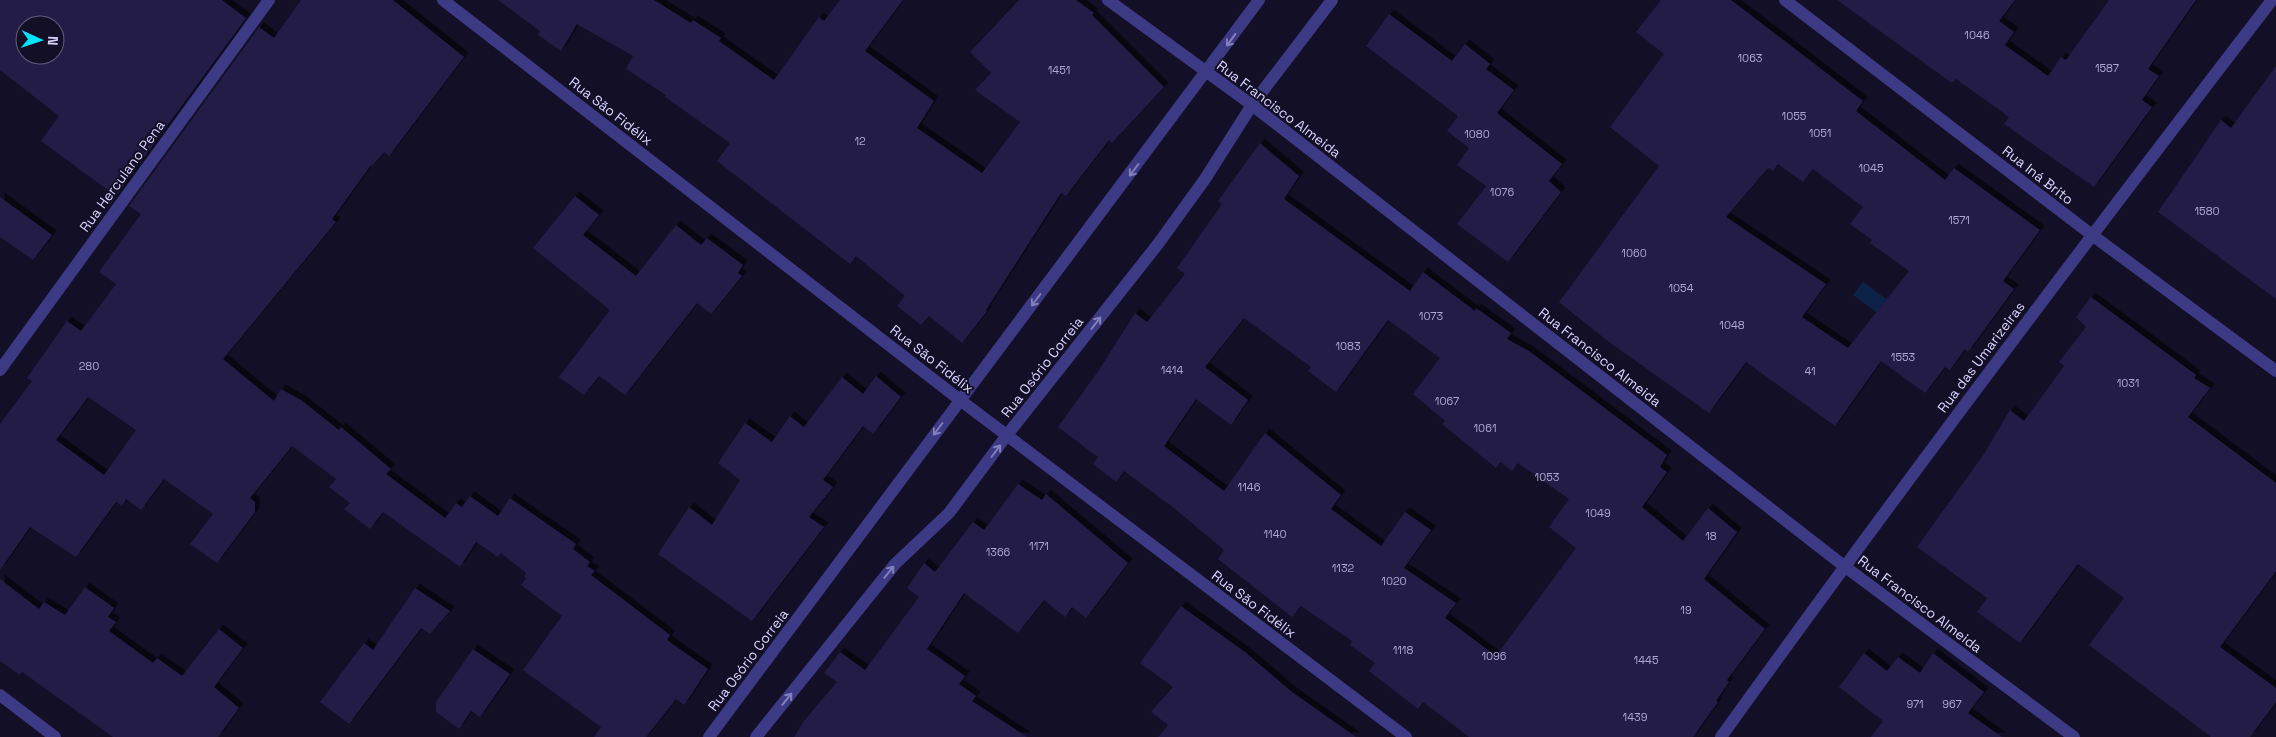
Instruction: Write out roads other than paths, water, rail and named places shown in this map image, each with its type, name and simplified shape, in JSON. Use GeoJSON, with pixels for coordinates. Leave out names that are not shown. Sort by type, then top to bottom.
{"type":"FeatureCollection","features":[{"type":"Feature","properties":{"kind":"street","name":"Rua Herculano Pena"},"geometry":{"type":"LineString","coordinates":[[0,370],[269,0]]}},
{"type":"Feature","properties":{"kind":"street","name":"Rua São Fidélix"},"geometry":{"type":"LineString","coordinates":[[443,0],[1007,436],[1406,737]]}},
{"type":"Feature","properties":{"kind":"street","name":"Rua Francisco Almeida"},"geometry":{"type":"LineString","coordinates":[[1108,0],[1252,105],[1844,566],[2074,737]]}},
{"type":"Feature","properties":{"kind":"street","name":"Rua Osório Correia"},"geometry":{"type":"LineString","coordinates":[[709,737],[1259,0]]}},
{"type":"Feature","properties":{"kind":"street","name":"Rua Osório Correia"},"geometry":{"type":"LineString","coordinates":[[756,737],[895,564],[949,513],[1158,244],[1205,178],[1252,105],[1332,0]]}},
{"type":"Feature","properties":{"kind":"street","name":"Rua Iná Brito"},"geometry":{"type":"LineString","coordinates":[[1785,0],[2092,235],[2276,371]]}},
{"type":"Feature","properties":{"kind":"street","name":"Rua das Umarizeiras"},"geometry":{"type":"LineString","coordinates":[[1720,737],[1844,566],[2092,235],[2272,0]]}},
{"type":"Feature","properties":{"kind":"street"},"geometry":{"type":"LineString","coordinates":[[0,695],[55,737]]}},
{"type":"Feature","properties":{"kind":"water"},"geometry":{"type":"Polygon","coordinates":[[[1863,282],[1893,304],[1883,317],[1853,295],[1863,282]]]}}]}
